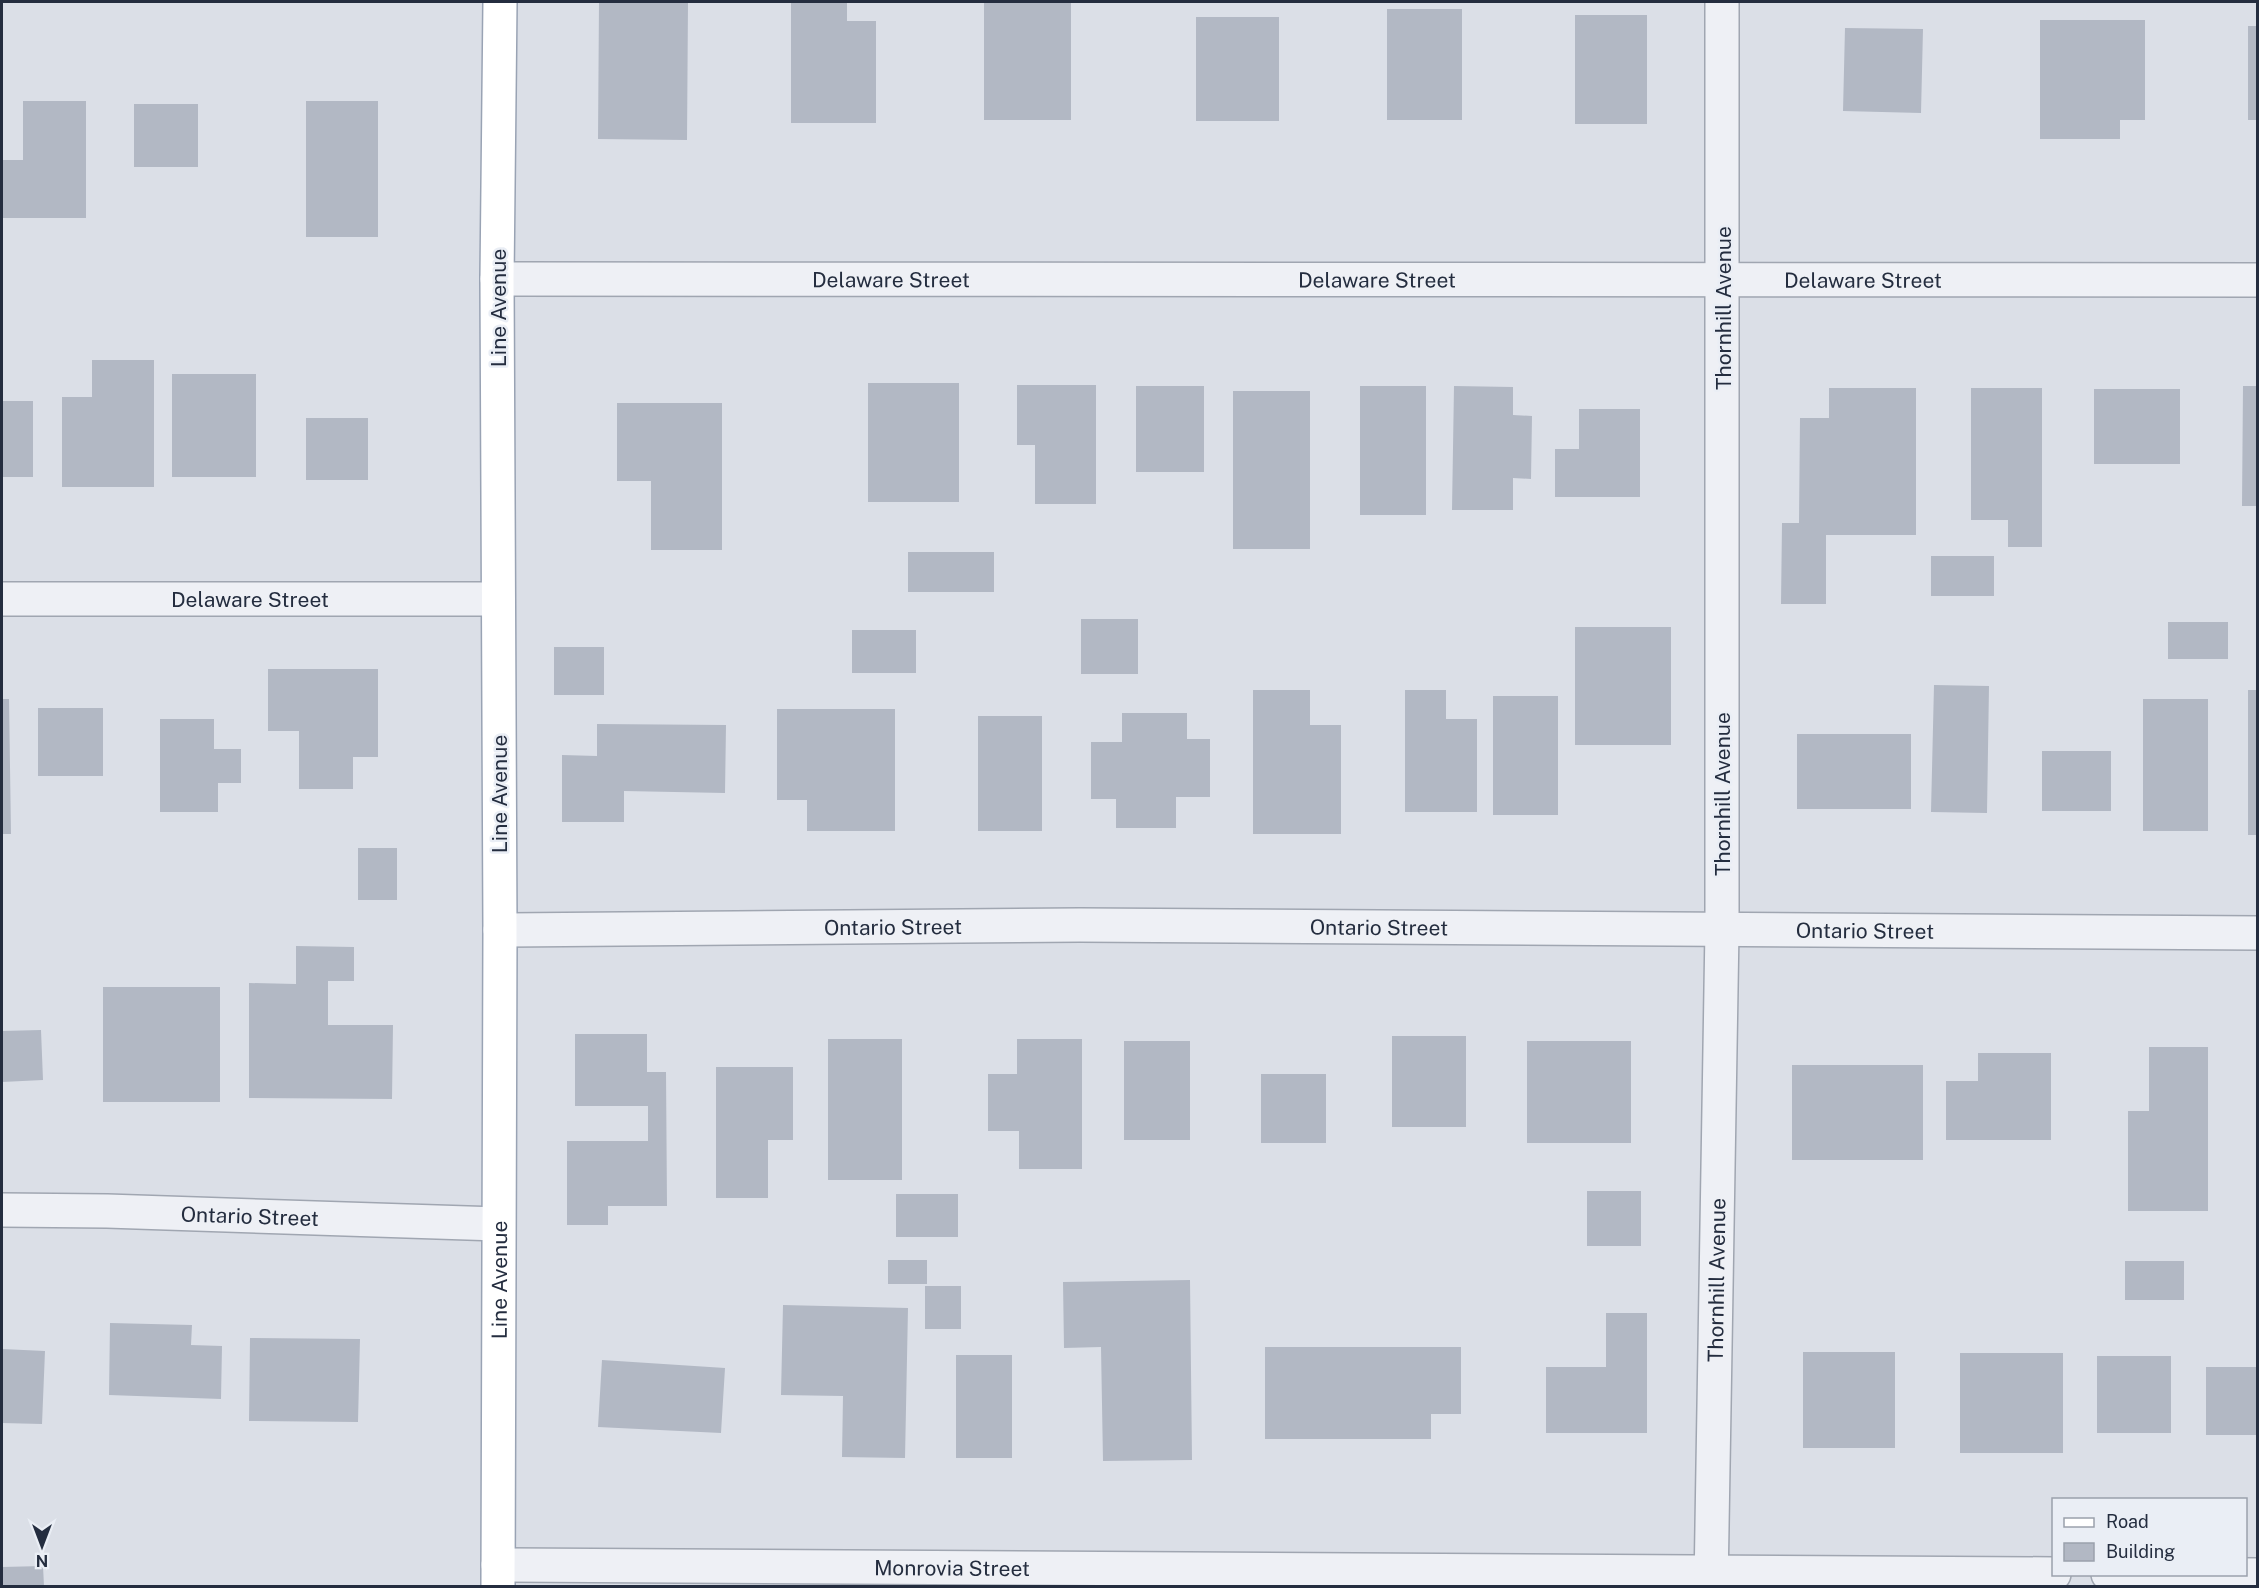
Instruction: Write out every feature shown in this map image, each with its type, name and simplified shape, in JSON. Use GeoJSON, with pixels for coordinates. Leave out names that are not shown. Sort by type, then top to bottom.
{"type":"FeatureCollection","features":[{"type":"Feature","properties":{"kind":"main road","name":"Line Avenue"},"geometry":{"type":"LineString","coordinates":[[498,1576],[500,930],[497,279],[500,2]]}},
{"type":"Feature","properties":{"kind":"street","name":"Thornhill Avenue"},"geometry":{"type":"LineString","coordinates":[[1711,1579],[1722,929],[1722,2]]}},
{"type":"Feature","properties":{"kind":"street","name":"Delaware Street"},"geometry":{"type":"LineString","coordinates":[[497,279],[2258,280]]}},
{"type":"Feature","properties":{"kind":"street","name":"Delaware Street"},"geometry":{"type":"LineString","coordinates":[[2,598],[498,599]]}},
{"type":"Feature","properties":{"kind":"street","name":"Ontario Street"},"geometry":{"type":"LineString","coordinates":[[500,930],[1080,925],[2258,933]]}},
{"type":"Feature","properties":{"kind":"street","name":"Ontario Street"},"geometry":{"type":"LineString","coordinates":[[2,1210],[107,1210],[498,1224]]}},
{"type":"Feature","properties":{"kind":"street","name":"Monrovia Street"},"geometry":{"type":"LineString","coordinates":[[498,1576],[1711,1579],[2052,1574]]}},
{"type":"Feature","properties":{"kind":"building"},"geometry":{"type":"Polygon","coordinates":[[[599,2],[688,2],[687,140],[598,139],[599,2]]]}},
{"type":"Feature","properties":{"kind":"building"},"geometry":{"type":"Polygon","coordinates":[[[791,2],[847,2],[847,21],[876,21],[876,123],[791,123],[791,2]]]}},
{"type":"Feature","properties":{"kind":"building"},"geometry":{"type":"Polygon","coordinates":[[[984,2],[1071,2],[1071,120],[984,120],[984,2]]]}},
{"type":"Feature","properties":{"kind":"building"},"geometry":{"type":"Polygon","coordinates":[[[1387,9],[1462,9],[1462,120],[1387,120],[1387,9]]]}},
{"type":"Feature","properties":{"kind":"building"},"geometry":{"type":"Polygon","coordinates":[[[1575,15],[1647,15],[1647,124],[1575,124],[1575,15]]]}},
{"type":"Feature","properties":{"kind":"building"},"geometry":{"type":"Polygon","coordinates":[[[1196,17],[1279,17],[1279,121],[1196,121],[1196,17]]]}},
{"type":"Feature","properties":{"kind":"building"},"geometry":{"type":"Polygon","coordinates":[[[2040,20],[2145,20],[2145,120],[2120,120],[2120,139],[2040,139],[2040,20]]]}},
{"type":"Feature","properties":{"kind":"building"},"geometry":{"type":"Polygon","coordinates":[[[2248,26],[2258,26],[2258,120],[2248,120],[2248,26]]]}},
{"type":"Feature","properties":{"kind":"building"},"geometry":{"type":"Polygon","coordinates":[[[1845,28],[1923,29],[1921,113],[1843,111],[1845,28]]]}},
{"type":"Feature","properties":{"kind":"building"},"geometry":{"type":"Polygon","coordinates":[[[23,101],[86,101],[86,218],[2,218],[2,160],[23,160],[23,101]]]}},
{"type":"Feature","properties":{"kind":"building"},"geometry":{"type":"Polygon","coordinates":[[[306,101],[378,101],[378,237],[306,237],[306,101]]]}},
{"type":"Feature","properties":{"kind":"building"},"geometry":{"type":"Polygon","coordinates":[[[134,104],[198,104],[198,167],[134,167],[134,104]]]}},
{"type":"Feature","properties":{"kind":"building"},"geometry":{"type":"Polygon","coordinates":[[[92,360],[154,360],[154,487],[62,487],[62,397],[92,397],[92,360]]]}},
{"type":"Feature","properties":{"kind":"building"},"geometry":{"type":"Polygon","coordinates":[[[172,374],[256,374],[256,477],[172,477],[172,374]]]}},
{"type":"Feature","properties":{"kind":"building"},"geometry":{"type":"Polygon","coordinates":[[[868,383],[959,383],[959,502],[868,502],[868,383]]]}},
{"type":"Feature","properties":{"kind":"building"},"geometry":{"type":"Polygon","coordinates":[[[1017,385],[1096,385],[1096,504],[1035,504],[1035,445],[1017,445],[1017,385]]]}},
{"type":"Feature","properties":{"kind":"building"},"geometry":{"type":"Polygon","coordinates":[[[1136,386],[1204,386],[1204,472],[1136,472],[1136,386]]]}},
{"type":"Feature","properties":{"kind":"building"},"geometry":{"type":"Polygon","coordinates":[[[1360,386],[1426,386],[1426,515],[1360,515],[1360,386]]]}},
{"type":"Feature","properties":{"kind":"building"},"geometry":{"type":"Polygon","coordinates":[[[1454,386],[1513,387],[1513,415],[1532,416],[1531,479],[1513,478],[1513,510],[1452,510],[1454,386]]]}},
{"type":"Feature","properties":{"kind":"building"},"geometry":{"type":"Polygon","coordinates":[[[2243,386],[2258,386],[2258,506],[2242,506],[2243,386]]]}},
{"type":"Feature","properties":{"kind":"building"},"geometry":{"type":"Polygon","coordinates":[[[1829,388],[1916,388],[1916,535],[1826,535],[1826,604],[1781,604],[1782,523],[1799,523],[1800,418],[1829,418],[1829,388]]]}},
{"type":"Feature","properties":{"kind":"building"},"geometry":{"type":"Polygon","coordinates":[[[1971,388],[2042,388],[2042,547],[2008,547],[2008,520],[1971,520],[1971,388]]]}},
{"type":"Feature","properties":{"kind":"building"},"geometry":{"type":"Polygon","coordinates":[[[2094,389],[2180,389],[2180,464],[2094,464],[2094,389]]]}},
{"type":"Feature","properties":{"kind":"building"},"geometry":{"type":"Polygon","coordinates":[[[1233,391],[1310,391],[1310,549],[1233,549],[1233,391]]]}},
{"type":"Feature","properties":{"kind":"building"},"geometry":{"type":"Polygon","coordinates":[[[2,401],[33,401],[33,477],[2,477],[2,401]]]}},
{"type":"Feature","properties":{"kind":"building"},"geometry":{"type":"Polygon","coordinates":[[[617,403],[722,403],[722,550],[651,550],[651,481],[617,481],[617,403]]]}},
{"type":"Feature","properties":{"kind":"building"},"geometry":{"type":"Polygon","coordinates":[[[1579,409],[1640,409],[1640,497],[1555,497],[1555,449],[1579,449],[1579,409]]]}},
{"type":"Feature","properties":{"kind":"building"},"geometry":{"type":"Polygon","coordinates":[[[306,418],[368,418],[368,480],[306,480],[306,418]]]}},
{"type":"Feature","properties":{"kind":"building"},"geometry":{"type":"Polygon","coordinates":[[[908,552],[994,552],[994,592],[908,592],[908,552]]]}},
{"type":"Feature","properties":{"kind":"building"},"geometry":{"type":"Polygon","coordinates":[[[1931,556],[1994,556],[1994,596],[1931,596],[1931,556]]]}},
{"type":"Feature","properties":{"kind":"building"},"geometry":{"type":"Polygon","coordinates":[[[1081,619],[1138,619],[1138,674],[1081,674],[1081,619]]]}},
{"type":"Feature","properties":{"kind":"building"},"geometry":{"type":"Polygon","coordinates":[[[2168,622],[2228,622],[2228,659],[2168,659],[2168,622]]]}},
{"type":"Feature","properties":{"kind":"building"},"geometry":{"type":"Polygon","coordinates":[[[1575,627],[1671,627],[1671,745],[1575,745],[1575,627]]]}},
{"type":"Feature","properties":{"kind":"building"},"geometry":{"type":"Polygon","coordinates":[[[852,630],[916,630],[916,673],[852,673],[852,630]]]}},
{"type":"Feature","properties":{"kind":"building"},"geometry":{"type":"Polygon","coordinates":[[[554,647],[604,647],[604,695],[554,695],[554,647]]]}},
{"type":"Feature","properties":{"kind":"building"},"geometry":{"type":"Polygon","coordinates":[[[268,669],[378,669],[378,757],[353,757],[353,789],[299,789],[299,731],[268,731],[268,669]]]}},
{"type":"Feature","properties":{"kind":"building"},"geometry":{"type":"Polygon","coordinates":[[[1934,685],[1989,686],[1987,813],[1931,812],[1934,685]]]}},
{"type":"Feature","properties":{"kind":"building"},"geometry":{"type":"Polygon","coordinates":[[[1253,690],[1310,690],[1310,725],[1341,725],[1341,834],[1253,834],[1253,690]]]}},
{"type":"Feature","properties":{"kind":"building"},"geometry":{"type":"Polygon","coordinates":[[[1405,690],[1446,690],[1446,719],[1477,719],[1477,812],[1405,812],[1405,690]]]}},
{"type":"Feature","properties":{"kind":"building"},"geometry":{"type":"Polygon","coordinates":[[[2248,690],[2258,690],[2258,835],[2248,835],[2248,690]]]}},
{"type":"Feature","properties":{"kind":"building"},"geometry":{"type":"Polygon","coordinates":[[[1493,696],[1558,696],[1558,815],[1493,815],[1493,696]]]}},
{"type":"Feature","properties":{"kind":"building"},"geometry":{"type":"Polygon","coordinates":[[[2,699],[9,699],[11,834],[2,834],[2,699]]]}},
{"type":"Feature","properties":{"kind":"building"},"geometry":{"type":"Polygon","coordinates":[[[2143,699],[2208,699],[2208,831],[2143,831],[2143,699]]]}},
{"type":"Feature","properties":{"kind":"building"},"geometry":{"type":"Polygon","coordinates":[[[38,708],[103,708],[103,776],[38,776],[38,708]]]}},
{"type":"Feature","properties":{"kind":"building"},"geometry":{"type":"Polygon","coordinates":[[[777,709],[895,709],[895,831],[807,831],[807,800],[777,800],[777,709]]]}},
{"type":"Feature","properties":{"kind":"building"},"geometry":{"type":"Polygon","coordinates":[[[1122,713],[1187,713],[1187,739],[1210,739],[1210,797],[1176,797],[1176,828],[1116,828],[1116,799],[1091,799],[1091,742],[1122,742],[1122,713]]]}},
{"type":"Feature","properties":{"kind":"building"},"geometry":{"type":"Polygon","coordinates":[[[978,716],[1042,716],[1042,831],[978,831],[978,716]]]}},
{"type":"Feature","properties":{"kind":"building"},"geometry":{"type":"Polygon","coordinates":[[[160,719],[214,719],[214,749],[241,749],[241,783],[218,783],[218,812],[160,812],[160,719]]]}},
{"type":"Feature","properties":{"kind":"building"},"geometry":{"type":"Polygon","coordinates":[[[597,724],[726,725],[725,793],[624,791],[624,822],[562,822],[562,755],[597,756],[597,724]]]}},
{"type":"Feature","properties":{"kind":"building"},"geometry":{"type":"Polygon","coordinates":[[[1797,734],[1911,734],[1911,809],[1797,809],[1797,734]]]}},
{"type":"Feature","properties":{"kind":"building"},"geometry":{"type":"Polygon","coordinates":[[[2042,751],[2111,751],[2111,811],[2042,811],[2042,751]]]}},
{"type":"Feature","properties":{"kind":"building"},"geometry":{"type":"Polygon","coordinates":[[[358,848],[397,848],[397,900],[358,900],[358,848]]]}},
{"type":"Feature","properties":{"kind":"building"},"geometry":{"type":"Polygon","coordinates":[[[296,946],[354,947],[354,981],[328,981],[328,1025],[393,1025],[392,1099],[249,1098],[249,983],[296,984],[296,946]]]}},
{"type":"Feature","properties":{"kind":"building"},"geometry":{"type":"Polygon","coordinates":[[[103,987],[220,987],[220,1102],[103,1102],[103,987]]]}},
{"type":"Feature","properties":{"kind":"building"},"geometry":{"type":"Polygon","coordinates":[[[41,1030],[43,1080],[2,1082],[2,1031],[41,1030]]]}},
{"type":"Feature","properties":{"kind":"building"},"geometry":{"type":"Polygon","coordinates":[[[575,1034],[647,1034],[647,1072],[666,1072],[667,1206],[608,1206],[608,1225],[567,1225],[567,1141],[648,1141],[648,1106],[575,1106],[575,1034]]]}},
{"type":"Feature","properties":{"kind":"building"},"geometry":{"type":"Polygon","coordinates":[[[1392,1036],[1466,1036],[1466,1127],[1392,1127],[1392,1036]]]}},
{"type":"Feature","properties":{"kind":"building"},"geometry":{"type":"Polygon","coordinates":[[[828,1039],[902,1039],[902,1180],[828,1180],[828,1039]]]}},
{"type":"Feature","properties":{"kind":"building"},"geometry":{"type":"Polygon","coordinates":[[[1017,1039],[1082,1039],[1082,1169],[1019,1169],[1019,1131],[988,1131],[988,1074],[1017,1074],[1017,1039]]]}},
{"type":"Feature","properties":{"kind":"building"},"geometry":{"type":"Polygon","coordinates":[[[1124,1041],[1190,1041],[1190,1140],[1124,1140],[1124,1041]]]}},
{"type":"Feature","properties":{"kind":"building"},"geometry":{"type":"Polygon","coordinates":[[[1527,1041],[1631,1041],[1631,1143],[1527,1143],[1527,1041]]]}},
{"type":"Feature","properties":{"kind":"building"},"geometry":{"type":"Polygon","coordinates":[[[2149,1047],[2208,1047],[2208,1211],[2128,1211],[2128,1111],[2149,1111],[2149,1047]]]}},
{"type":"Feature","properties":{"kind":"building"},"geometry":{"type":"Polygon","coordinates":[[[1978,1053],[2051,1053],[2051,1140],[1946,1140],[1946,1081],[1978,1081],[1978,1053]]]}},
{"type":"Feature","properties":{"kind":"building"},"geometry":{"type":"Polygon","coordinates":[[[1792,1065],[1923,1065],[1923,1160],[1792,1160],[1792,1065]]]}},
{"type":"Feature","properties":{"kind":"building"},"geometry":{"type":"Polygon","coordinates":[[[716,1067],[793,1067],[793,1140],[768,1140],[768,1198],[716,1198],[716,1067]]]}},
{"type":"Feature","properties":{"kind":"building"},"geometry":{"type":"Polygon","coordinates":[[[1261,1074],[1326,1074],[1326,1143],[1261,1143],[1261,1074]]]}},
{"type":"Feature","properties":{"kind":"building"},"geometry":{"type":"Polygon","coordinates":[[[1587,1191],[1641,1191],[1641,1246],[1587,1246],[1587,1191]]]}},
{"type":"Feature","properties":{"kind":"building"},"geometry":{"type":"Polygon","coordinates":[[[896,1194],[958,1194],[958,1237],[896,1237],[896,1194]]]}},
{"type":"Feature","properties":{"kind":"building"},"geometry":{"type":"Polygon","coordinates":[[[888,1260],[927,1260],[927,1284],[888,1284],[888,1260]]]}},
{"type":"Feature","properties":{"kind":"building"},"geometry":{"type":"Polygon","coordinates":[[[2125,1261],[2184,1261],[2184,1300],[2125,1300],[2125,1261]]]}},
{"type":"Feature","properties":{"kind":"building"},"geometry":{"type":"Polygon","coordinates":[[[1190,1280],[1192,1460],[1103,1461],[1101,1347],[1064,1348],[1063,1282],[1190,1280]]]}},
{"type":"Feature","properties":{"kind":"building"},"geometry":{"type":"Polygon","coordinates":[[[925,1286],[961,1286],[961,1329],[925,1329],[925,1286]]]}},
{"type":"Feature","properties":{"kind":"building"},"geometry":{"type":"Polygon","coordinates":[[[783,1305],[908,1308],[905,1458],[842,1457],[843,1396],[781,1395],[783,1305]]]}},
{"type":"Feature","properties":{"kind":"building"},"geometry":{"type":"Polygon","coordinates":[[[1606,1313],[1647,1313],[1647,1433],[1546,1433],[1546,1367],[1606,1367],[1606,1313]]]}},
{"type":"Feature","properties":{"kind":"building"},"geometry":{"type":"Polygon","coordinates":[[[110,1323],[192,1325],[191,1345],[222,1346],[221,1399],[109,1395],[110,1323]]]}},
{"type":"Feature","properties":{"kind":"building"},"geometry":{"type":"Polygon","coordinates":[[[250,1338],[360,1339],[358,1422],[249,1421],[250,1338]]]}},
{"type":"Feature","properties":{"kind":"building"},"geometry":{"type":"Polygon","coordinates":[[[1265,1347],[1461,1347],[1461,1414],[1431,1414],[1431,1439],[1265,1439],[1265,1347]]]}},
{"type":"Feature","properties":{"kind":"building"},"geometry":{"type":"Polygon","coordinates":[[[2,1349],[45,1351],[42,1424],[2,1423],[2,1349]]]}},
{"type":"Feature","properties":{"kind":"building"},"geometry":{"type":"Polygon","coordinates":[[[1803,1352],[1895,1352],[1895,1448],[1803,1448],[1803,1352]]]}},
{"type":"Feature","properties":{"kind":"building"},"geometry":{"type":"Polygon","coordinates":[[[1960,1353],[2063,1353],[2063,1453],[1960,1453],[1960,1353]]]}},
{"type":"Feature","properties":{"kind":"building"},"geometry":{"type":"Polygon","coordinates":[[[956,1355],[1012,1355],[1012,1458],[956,1458],[956,1355]]]}},
{"type":"Feature","properties":{"kind":"building"},"geometry":{"type":"Polygon","coordinates":[[[2097,1356],[2171,1356],[2171,1433],[2097,1433],[2097,1356]]]}},
{"type":"Feature","properties":{"kind":"building"},"geometry":{"type":"Polygon","coordinates":[[[602,1360],[725,1368],[721,1433],[598,1427],[602,1360]]]}},
{"type":"Feature","properties":{"kind":"building"},"geometry":{"type":"Polygon","coordinates":[[[2206,1367],[2258,1367],[2258,1435],[2206,1435],[2206,1367]]]}},
{"type":"Feature","properties":{"kind":"building"},"geometry":{"type":"Polygon","coordinates":[[[43,1566],[44,1586],[2,1586],[2,1567],[43,1566]]]}}]}
